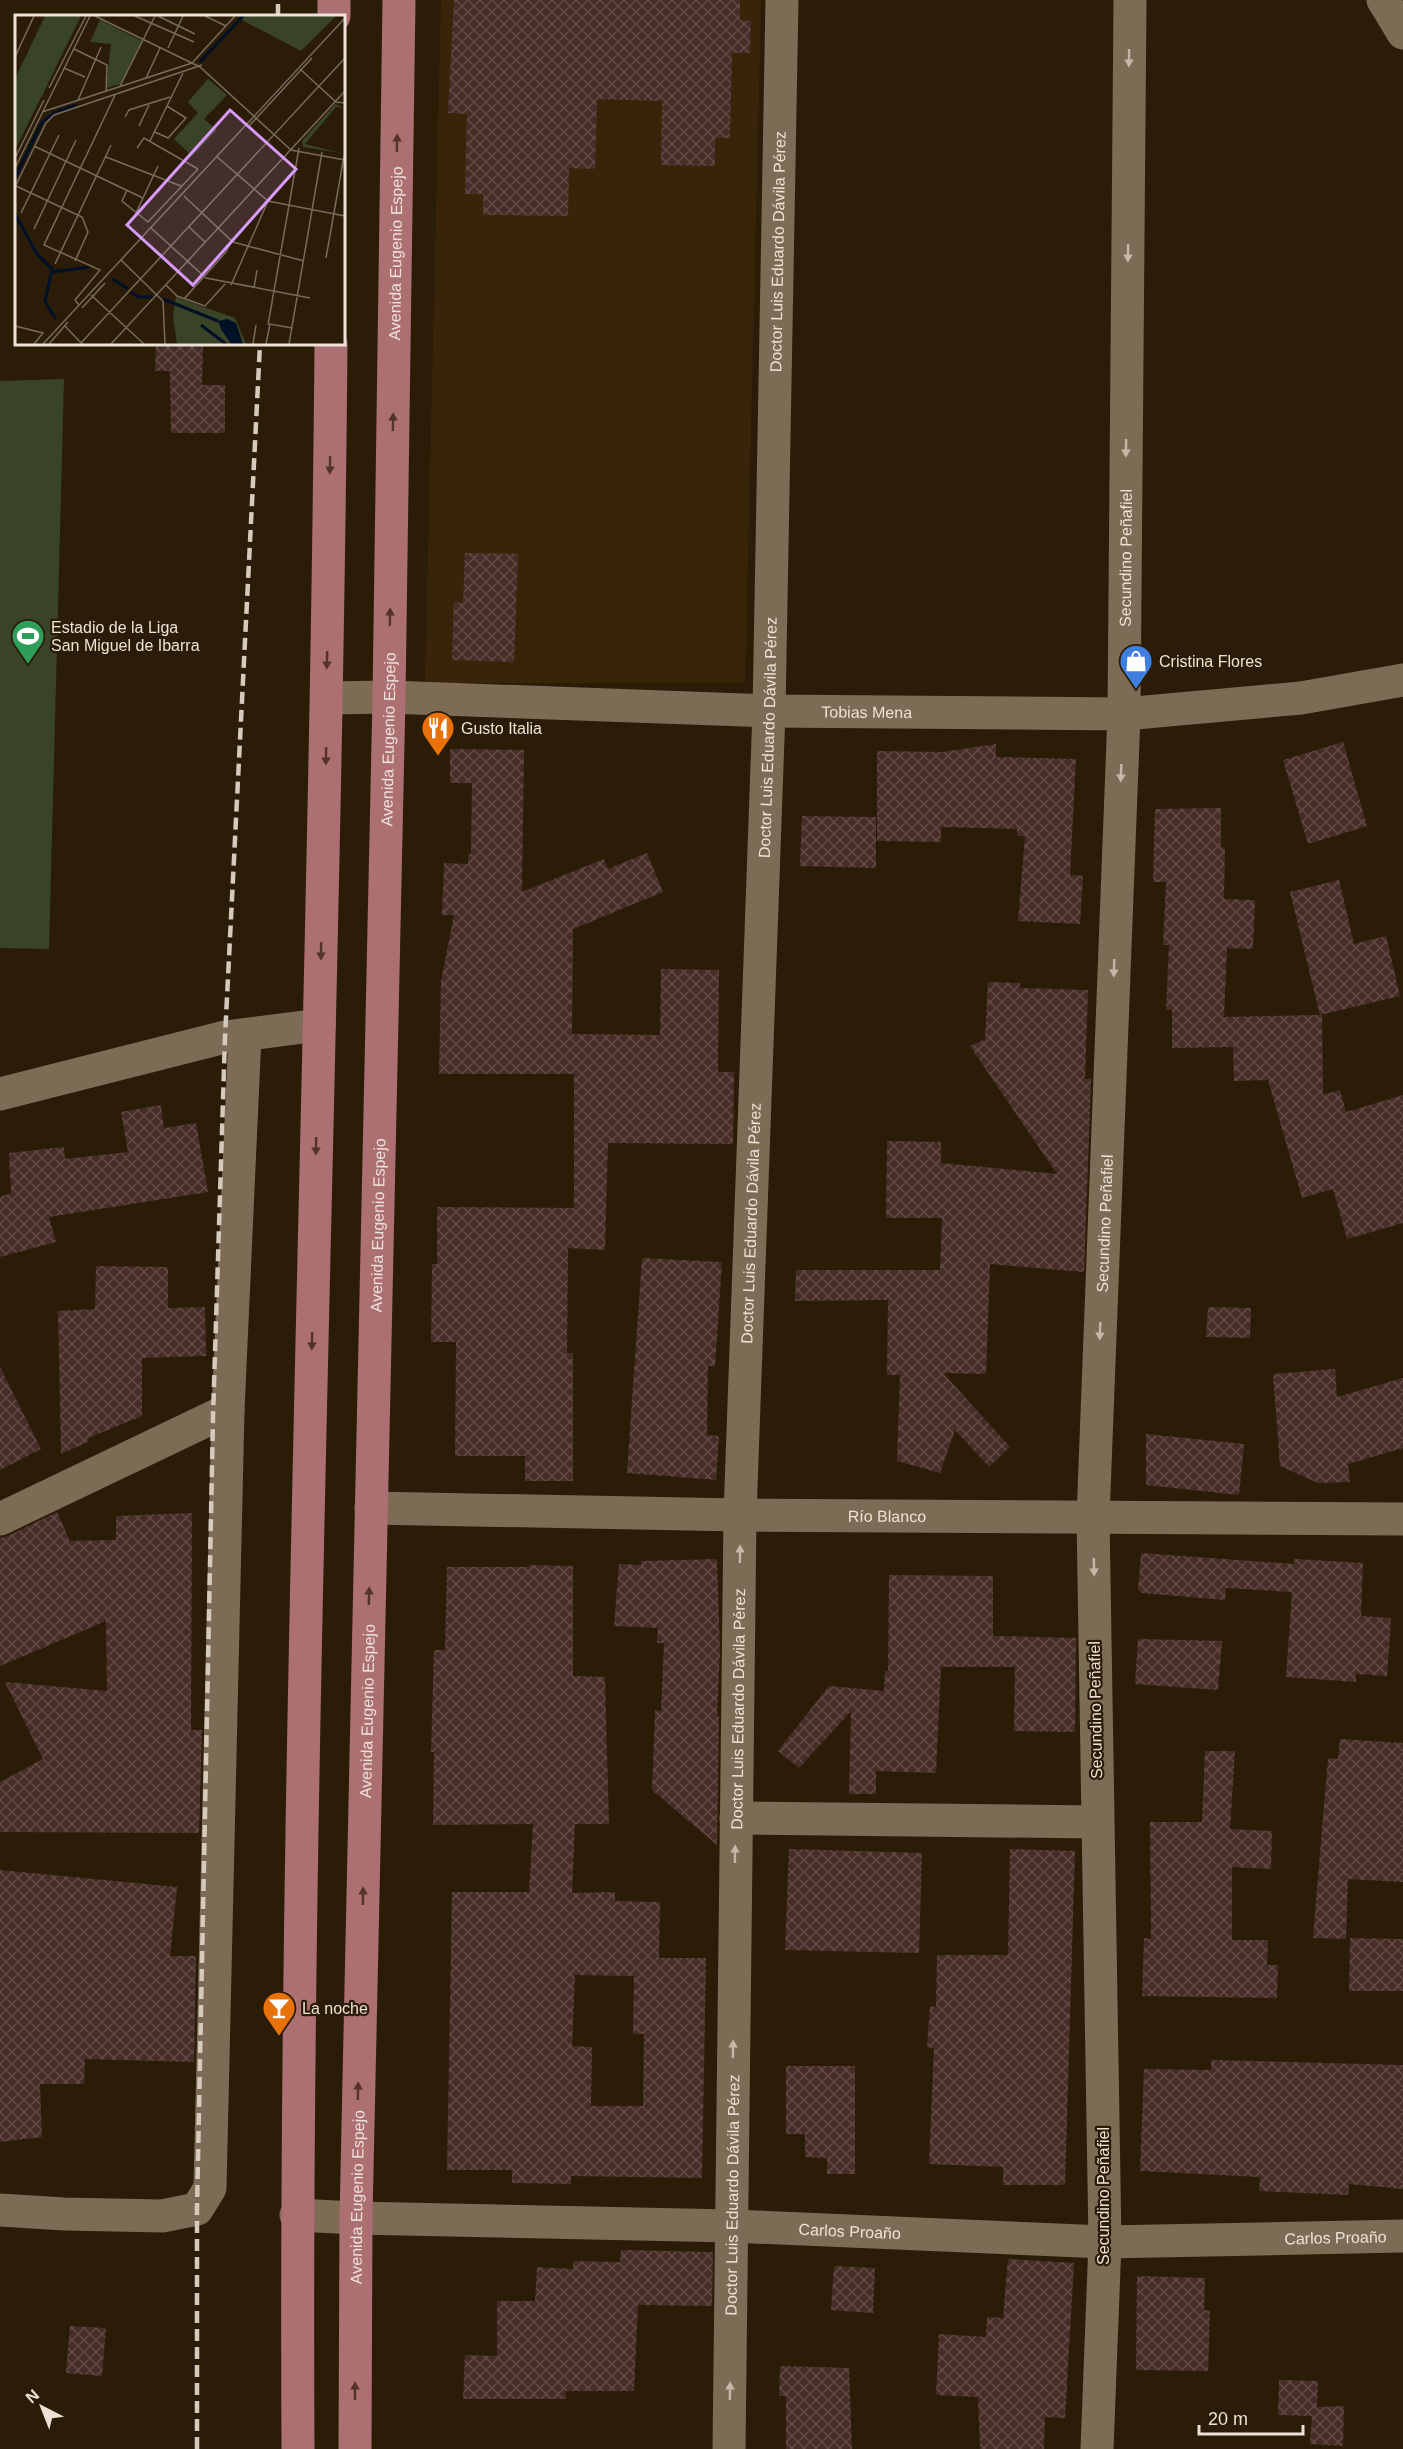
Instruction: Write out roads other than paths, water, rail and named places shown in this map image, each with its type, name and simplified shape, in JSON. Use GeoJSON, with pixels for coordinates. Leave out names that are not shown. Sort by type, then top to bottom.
{"type":"FeatureCollection","features":[{"type":"Feature","properties":{"kind":"main road","name":"Avenida Eugenio Espejo"},"geometry":{"type":"LineString","coordinates":[[355,2449],[356,2218],[389,697],[399,0]]}},
{"type":"Feature","properties":{"kind":"main road"},"geometry":{"type":"LineString","coordinates":[[298,2449],[296,2215],[308,1506],[327,698],[331,345]]}},
{"type":"Feature","properties":{"kind":"street","name":"Doctor Luis Eduardo Dávila Pérez"},"geometry":{"type":"LineString","coordinates":[[729,2449],[740,1515],[769,711],[782,0]]}},
{"type":"Feature","properties":{"kind":"street","name":"Secundino Peñafiel"},"geometry":{"type":"LineString","coordinates":[[1097,2449],[1105,2242],[1096,1822],[1093,1518],[1124,714],[1130,0]]}},
{"type":"Feature","properties":{"kind":"street"},"geometry":{"type":"LineString","coordinates":[[1383,0],[1403,33]]}},
{"type":"Feature","properties":{"kind":"street","name":"Tobias Mena"},"geometry":{"type":"LineString","coordinates":[[327,698],[389,697],[769,711],[1124,714],[1301,698],[1403,680]]}},
{"type":"Feature","properties":{"kind":"street"},"geometry":{"type":"LineString","coordinates":[[0,1094],[225,1037],[319,1025]]}},
{"type":"Feature","properties":{"kind":"street"},"geometry":{"type":"LineString","coordinates":[[0,2210],[162,2216],[197,2209],[210,2188],[228,1410],[245,1035]]}},
{"type":"Feature","properties":{"kind":"street"},"geometry":{"type":"LineString","coordinates":[[0,1519],[228,1410]]}},
{"type":"Feature","properties":{"kind":"street","name":"Río Blanco"},"geometry":{"type":"LineString","coordinates":[[371,1508],[740,1515],[1093,1518],[1401,1526]]}},
{"type":"Feature","properties":{"kind":"street"},"geometry":{"type":"LineString","coordinates":[[735,1818],[1096,1822]]}},
{"type":"Feature","properties":{"kind":"street","name":"Carlos Proaño"},"geometry":{"type":"LineString","coordinates":[[296,2215],[732,2226],[1105,2242],[1403,2236]]}},
{"type":"Feature","properties":{"kind":"railway"},"geometry":{"type":"LineString","coordinates":[[278,0],[278,15]]}},
{"type":"Feature","properties":{"kind":"railway"},"geometry":{"type":"LineString","coordinates":[[197,2449],[197,2209],[213,1417],[225,1037],[260,345]]}},
{"type":"Feature","properties":{"kind":"place","name":"Estadio de la Liga San Miguel de Ibarra"},"geometry":{"type":"Point","coordinates":[28,665]}},
{"type":"Feature","properties":{"kind":"place","name":"Cristina Flores"},"geometry":{"type":"Point","coordinates":[1136,690]}},
{"type":"Feature","properties":{"kind":"place","name":"Gusto Italia"},"geometry":{"type":"Point","coordinates":[438,757]}},
{"type":"Feature","properties":{"kind":"place","name":"La noche"},"geometry":{"type":"Point","coordinates":[279,2037]}}]}
